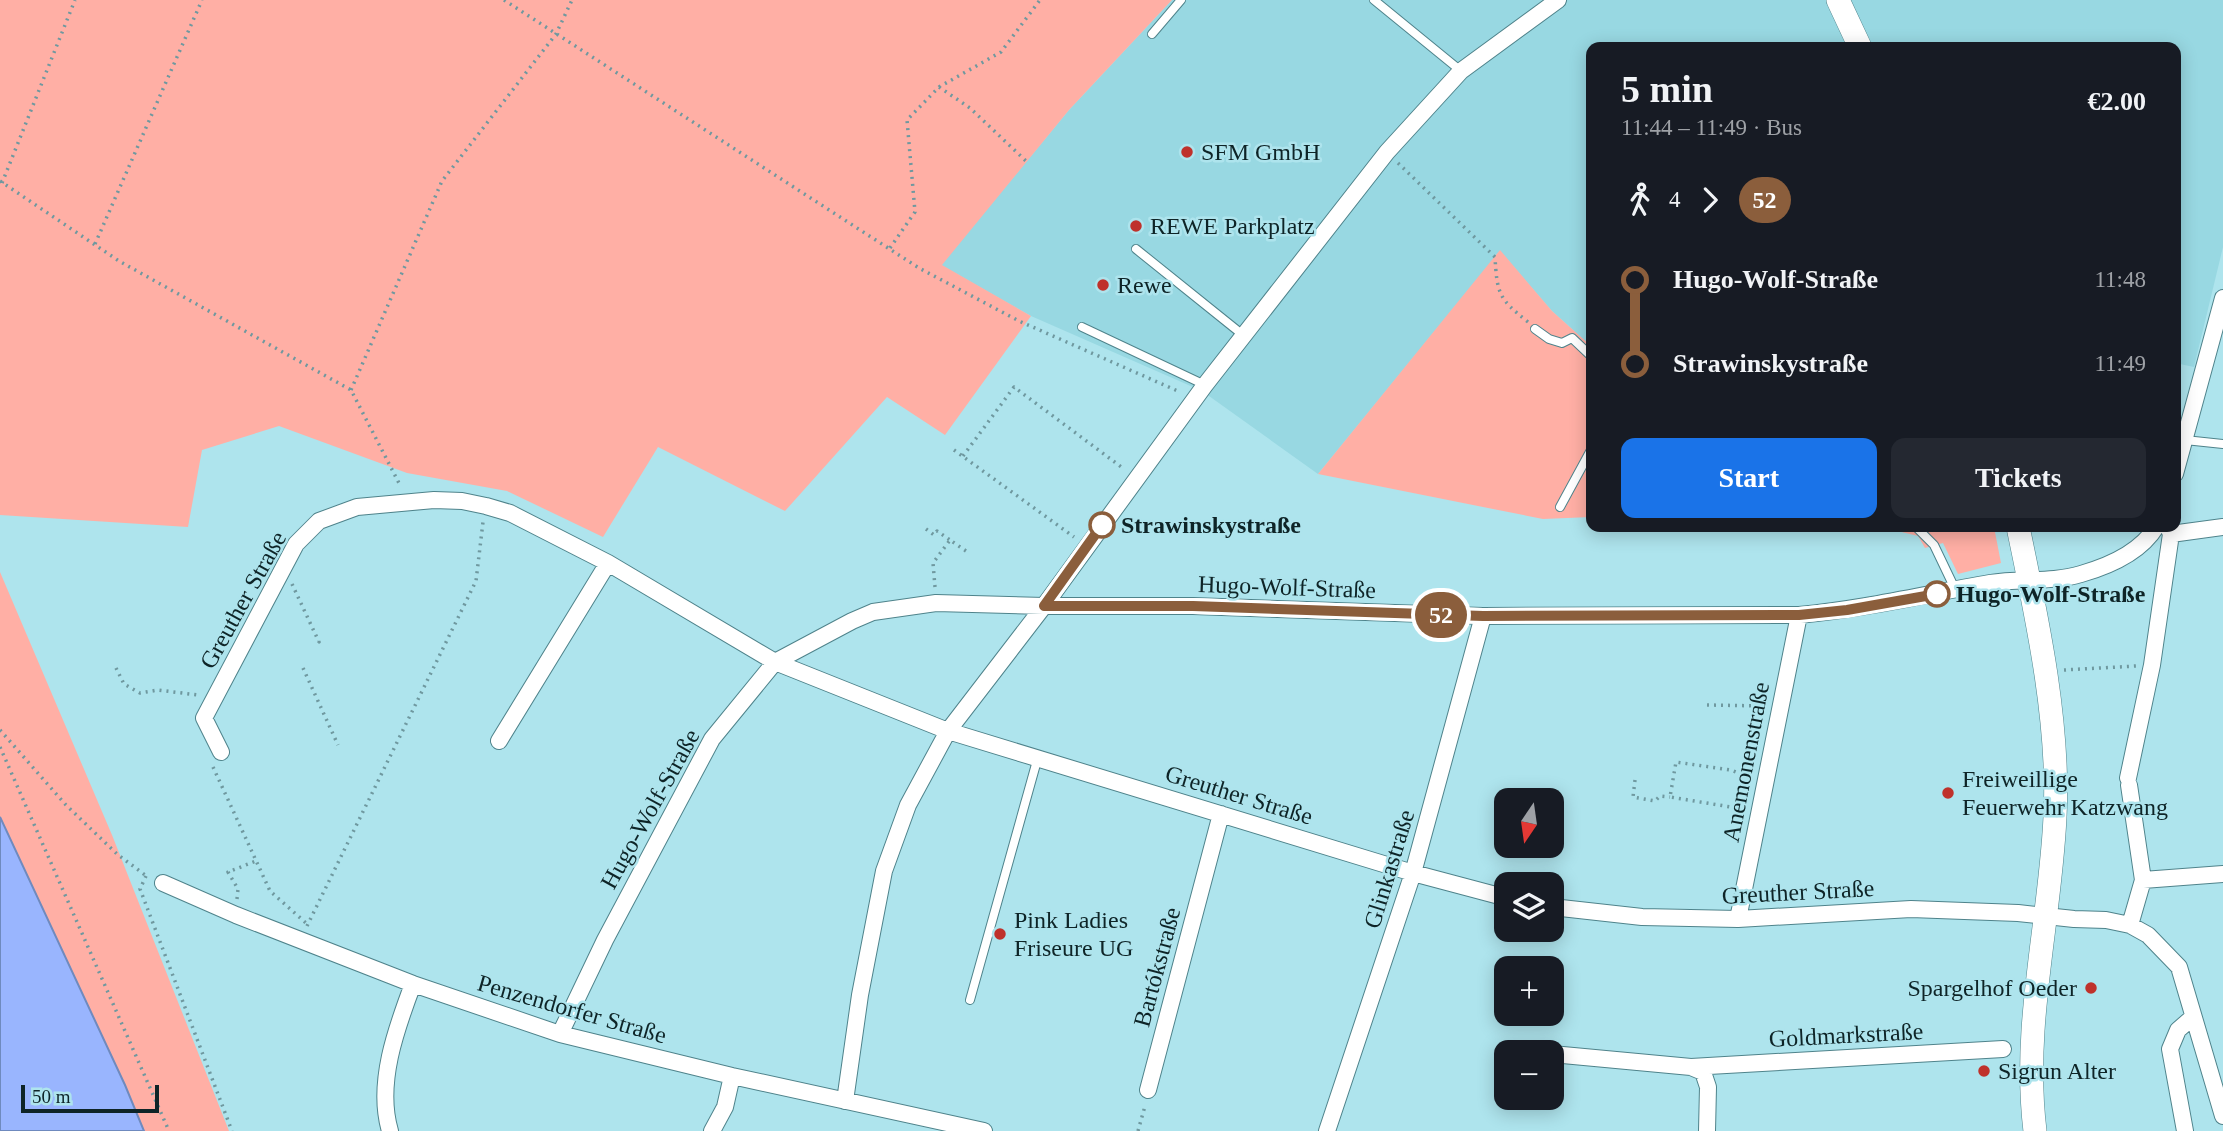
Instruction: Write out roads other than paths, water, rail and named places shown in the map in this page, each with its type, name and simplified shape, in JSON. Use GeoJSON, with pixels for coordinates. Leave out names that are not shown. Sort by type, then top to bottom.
{"type":"FeatureCollection","features":[{"type":"Feature","properties":{"kind":"main road"},"geometry":{"type":"LineString","coordinates":[[1838,0],[1858,42]]}},
{"type":"Feature","properties":{"kind":"main road"},"geometry":{"type":"LineString","coordinates":[[2019,532],[2044,671],[2056,783],[2054,844],[2035,993],[2031,1049],[2035,1131]]}},
{"type":"Feature","properties":{"kind":"street"},"geometry":{"type":"LineString","coordinates":[[845,1101],[860,995],[884,870],[908,805],[948,731],[1044,606],[1200,391],[1387,152],[1461,71],[1558,0]]}},
{"type":"Feature","properties":{"kind":"street"},"geometry":{"type":"LineString","coordinates":[[2181,454],[2223,298]]}},
{"type":"Feature","properties":{"kind":"street","name":"Greuther Straße"},"geometry":{"type":"LineString","coordinates":[[221,752],[204,718],[296,544],[319,521],[357,506],[408,501],[461,501],[510,513],[608,563],[775,662],[948,731],[1413,873],[1494,895]]}},
{"type":"Feature","properties":{"kind":"street"},"geometry":{"type":"LineString","coordinates":[[2181,528],[2223,527]]}},
{"type":"Feature","properties":{"kind":"street","name":"Hugo-Wolf-Straße"},"geometry":{"type":"LineString","coordinates":[[560,1034],[605,940],[712,739],[775,662],[873,612],[936,603],[1193,606],[1483,616],[1799,615],[1847,610],[1991,583],[2080,575],[2119,561],[2160,532]]}},
{"type":"Feature","properties":{"kind":"street"},"geometry":{"type":"LineString","coordinates":[[2165,532],[2152,665],[2129,782],[2143,880],[2130,925],[2148,935],[2179,967],[2223,1116]]}},
{"type":"Feature","properties":{"kind":"street"},"geometry":{"type":"LineString","coordinates":[[499,741],[608,563]]}},
{"type":"Feature","properties":{"kind":"street","name":"Anemonenstraße"},"geometry":{"type":"LineString","coordinates":[[1738,919],[1799,615]]}},
{"type":"Feature","properties":{"kind":"street","name":"Glinkastraße"},"geometry":{"type":"LineString","coordinates":[[1327,1131],[1413,873],[1483,616]]}},
{"type":"Feature","properties":{"kind":"street","name":"Bartókstraße"},"geometry":{"type":"LineString","coordinates":[[1148,1090],[1221,814]]}},
{"type":"Feature","properties":{"kind":"street"},"geometry":{"type":"LineString","coordinates":[[2143,880],[2223,874]]}},
{"type":"Feature","properties":{"kind":"street","name":"Penzendorfer Straße"},"geometry":{"type":"LineString","coordinates":[[163,883],[236,915],[413,984],[560,1034],[944,1127],[984,1131]]}},
{"type":"Feature","properties":{"kind":"street","name":"Greuther Straße"},"geometry":{"type":"LineString","coordinates":[[1564,908],[1642,917],[1738,919],[1912,909],[2018,913],[2106,920],[2130,925]]}},
{"type":"Feature","properties":{"kind":"street"},"geometry":{"type":"LineString","coordinates":[[390,1131],[385,1095],[397,1026],[413,984]]}},
{"type":"Feature","properties":{"kind":"street"},"geometry":{"type":"LineString","coordinates":[[2185,1131],[2170,1049],[2178,1030],[2193,1017]]}},
{"type":"Feature","properties":{"kind":"street","name":"Goldmarkstraße"},"geometry":{"type":"LineString","coordinates":[[1564,1055],[1692,1067],[2003,1049]]}},
{"type":"Feature","properties":{"kind":"street"},"geometry":{"type":"LineString","coordinates":[[1692,1067],[1703,1072],[1709,1087],[1707,1131]]}},
{"type":"Feature","properties":{"kind":"street"},"geometry":{"type":"LineString","coordinates":[[712,1131],[725,1107],[732,1076]]}},
{"type":"Feature","properties":{"kind":"lane"},"geometry":{"type":"LineString","coordinates":[[1152,34],[1181,0]]}},
{"type":"Feature","properties":{"kind":"lane"},"geometry":{"type":"LineString","coordinates":[[1374,0],[1461,71]]}},
{"type":"Feature","properties":{"kind":"lane"},"geometry":{"type":"LineString","coordinates":[[1136,249],[1243,335]]}},
{"type":"Feature","properties":{"kind":"lane"},"geometry":{"type":"LineString","coordinates":[[1082,327],[1200,391]]}},
{"type":"Feature","properties":{"kind":"lane"},"geometry":{"type":"LineString","coordinates":[[1535,329],[1549,339],[1562,343],[1572,338],[1586,351]]}},
{"type":"Feature","properties":{"kind":"lane"},"geometry":{"type":"LineString","coordinates":[[2185,440],[2223,444]]}},
{"type":"Feature","properties":{"kind":"lane"},"geometry":{"type":"LineString","coordinates":[[1560,507],[1586,459]]}},
{"type":"Feature","properties":{"kind":"lane"},"geometry":{"type":"LineString","coordinates":[[1921,532],[1934,545],[1956,591]]}},
{"type":"Feature","properties":{"kind":"lane"},"geometry":{"type":"LineString","coordinates":[[970,1000],[1038,757]]}},
{"type":"Feature","properties":{"kind":"water"},"geometry":{"type":"Polygon","coordinates":[[[0,817],[125,1085],[144,1131],[0,1131],[0,817]]]}},
{"type":"Feature","properties":{"kind":"place","name":"SFM GmbH"},"geometry":{"type":"Point","coordinates":[1187,152]}},
{"type":"Feature","properties":{"kind":"place","name":"REWE Parkplatz"},"geometry":{"type":"Point","coordinates":[1136,226]}},
{"type":"Feature","properties":{"kind":"place","name":"Rewe"},"geometry":{"type":"Point","coordinates":[1103,285]}},
{"type":"Feature","properties":{"kind":"place","name":"Strawinskystraße"},"geometry":{"type":"Point","coordinates":[1102,525]}},
{"type":"Feature","properties":{"kind":"place","name":"Hugo-Wolf-Straße"},"geometry":{"type":"Point","coordinates":[1937,594]}},
{"type":"Feature","properties":{"kind":"place","name":"Freiweillige Feuerwehr Katzwang"},"geometry":{"type":"Point","coordinates":[1948,793]}},
{"type":"Feature","properties":{"kind":"place","name":"Pink Ladies Friseure UG"},"geometry":{"type":"Point","coordinates":[1000,934]}},
{"type":"Feature","properties":{"kind":"place","name":"Spargelhof Oeder"},"geometry":{"type":"Point","coordinates":[2091,988]}},
{"type":"Feature","properties":{"kind":"place","name":"Sigrun Alter"},"geometry":{"type":"Point","coordinates":[1984,1071]}}]}
